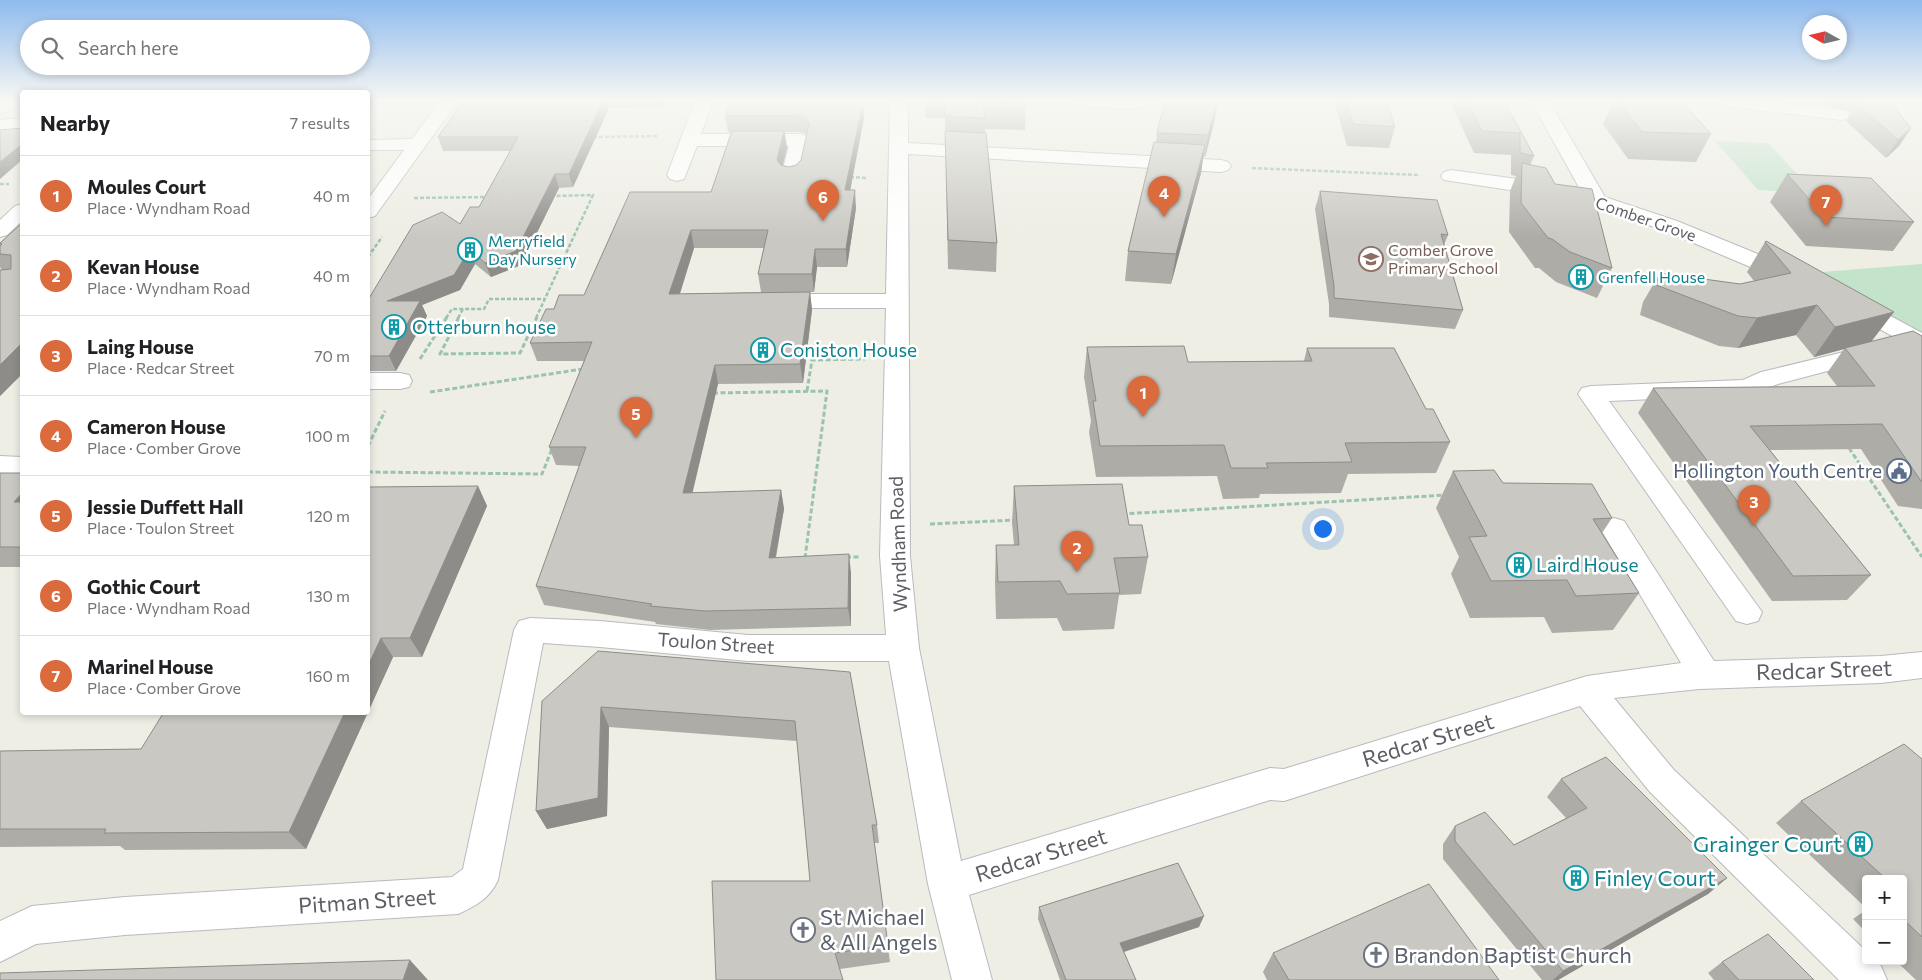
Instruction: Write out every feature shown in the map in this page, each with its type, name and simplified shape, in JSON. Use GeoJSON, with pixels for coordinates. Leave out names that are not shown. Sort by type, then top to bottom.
{"type":"FeatureCollection","features":[{"type":"Feature","properties":{"kind":"street"},"geometry":{"type":"LineString","coordinates":[[370,209],[415,147]]}},
{"type":"Feature","properties":{"kind":"street"},"geometry":{"type":"LineString","coordinates":[[676,175],[687,147]]}},
{"type":"Feature","properties":{"kind":"street"},"geometry":{"type":"LineString","coordinates":[[791,176],[798,147]]}},
{"type":"Feature","properties":{"kind":"street"},"geometry":{"type":"LineString","coordinates":[[1566,147],[1597,201]]}},
{"type":"Feature","properties":{"kind":"street"},"geometry":{"type":"LineString","coordinates":[[899,149],[1221,166]]}},
{"type":"Feature","properties":{"kind":"street","name":"Wyndham Road"},"geometry":{"type":"LineString","coordinates":[[899,149],[895,556],[903,648],[947,884],[972,980]]}},
{"type":"Feature","properties":{"kind":"street","name":"Comber Grove"},"geometry":{"type":"LineString","coordinates":[[1451,176],[1510,183],[1597,201],[1699,236],[1811,285]]}},
{"type":"Feature","properties":{"kind":"street"},"geometry":{"type":"LineString","coordinates":[[0,231],[20,212]]}},
{"type":"Feature","properties":{"kind":"street"},"geometry":{"type":"LineString","coordinates":[[1837,296],[1920,342]]}},
{"type":"Feature","properties":{"kind":"street"},"geometry":{"type":"LineString","coordinates":[[752,301],[897,301]]}},
{"type":"Feature","properties":{"kind":"street"},"geometry":{"type":"LineString","coordinates":[[1747,612],[1591,394],[1748,387],[1770,378],[1920,342]]}},
{"type":"Feature","properties":{"kind":"street"},"geometry":{"type":"LineString","coordinates":[[370,382],[396,389]]}},
{"type":"Feature","properties":{"kind":"street"},"geometry":{"type":"LineString","coordinates":[[0,465],[20,466]]}},
{"type":"Feature","properties":{"kind":"street"},"geometry":{"type":"LineString","coordinates":[[1614,528],[1705,674]]}},
{"type":"Feature","properties":{"kind":"street","name":"Toulon Street"},"geometry":{"type":"LineString","coordinates":[[530,630],[600,634],[748,648],[903,648]]}},
{"type":"Feature","properties":{"kind":"street","name":"Pitman Street"},"geometry":{"type":"LineString","coordinates":[[0,942],[32,925],[41,924],[125,916],[458,896],[479,880],[530,630]]}},
{"type":"Feature","properties":{"kind":"street","name":"Redcar Street"},"geometry":{"type":"LineString","coordinates":[[947,884],[1270,784],[1284,785],[1587,690],[1622,683],[1705,674],[1875,669],[1922,665]]}},
{"type":"Feature","properties":{"kind":"street"},"geometry":{"type":"LineString","coordinates":[[1587,690],[1662,781],[1867,980]]}},
{"type":"Feature","properties":{"kind":"path"},"geometry":{"type":"LineString","coordinates":[[1221,166],[1451,176]]}},
{"type":"Feature","properties":{"kind":"path"},"geometry":{"type":"LineString","coordinates":[[850,178],[899,178]]}},
{"type":"Feature","properties":{"kind":"path"},"geometry":{"type":"LineString","coordinates":[[463,309],[440,354],[520,353],[593,195],[544,196]]}},
{"type":"Feature","properties":{"kind":"path"},"geometry":{"type":"LineString","coordinates":[[408,198],[496,197]]}},
{"type":"Feature","properties":{"kind":"path"},"geometry":{"type":"LineString","coordinates":[[370,442],[396,389],[411,372],[452,309],[484,309],[489,299],[545,298]]}},
{"type":"Feature","properties":{"kind":"path"},"geometry":{"type":"LineString","coordinates":[[807,391],[812,360],[896,358]]}},
{"type":"Feature","properties":{"kind":"path"},"geometry":{"type":"LineString","coordinates":[[396,389],[583,369],[580,378]]}},
{"type":"Feature","properties":{"kind":"path"},"geometry":{"type":"LineString","coordinates":[[710,393],[826,391],[804,558],[813,558]]}},
{"type":"Feature","properties":{"kind":"path"},"geometry":{"type":"LineString","coordinates":[[370,472],[542,474],[553,446]]}},
{"type":"Feature","properties":{"kind":"path"},"geometry":{"type":"LineString","coordinates":[[1847,446],[1922,557]]}},
{"type":"Feature","properties":{"kind":"path"},"geometry":{"type":"LineString","coordinates":[[1114,514],[1452,495]]}},
{"type":"Feature","properties":{"kind":"path"},"geometry":{"type":"LineString","coordinates":[[896,526],[1025,519]]}},
{"type":"Feature","properties":{"kind":"path"},"geometry":{"type":"LineString","coordinates":[[840,557],[895,556]]}},
{"type":"Feature","properties":{"kind":"green space"},"geometry":{"type":"Polygon","coordinates":[[[1720,147],[1772,147],[1815,193],[1758,190],[1720,147]]]}},
{"type":"Feature","properties":{"kind":"green space"},"geometry":{"type":"Polygon","coordinates":[[[1922,264],[1922,332],[1810,273],[1922,264]]]}},
{"type":"Feature","properties":{"kind":"building"},"geometry":{"type":"Polygon","coordinates":[[[0,147],[19,147],[0,162],[0,147]]]}},
{"type":"Feature","properties":{"kind":"building"},"geometry":{"type":"Polygon","coordinates":[[[513,147],[582,147],[569,174],[555,174],[516,251],[485,263],[470,249],[454,275],[387,301],[420,301],[389,356],[370,356],[370,297],[413,225],[442,212],[460,224],[470,207],[479,207],[513,147]]]}},
{"type":"Feature","properties":{"kind":"building"},"geometry":{"type":"Polygon","coordinates":[[[727,147],[780,147],[777,160],[781,165],[789,167],[796,165],[801,160],[804,147],[854,147],[845,190],[855,190],[846,249],[815,249],[812,274],[758,274],[768,230],[691,230],[669,294],[810,292],[800,364],[715,365],[683,493],[781,490],[769,558],[849,554],[848,608],[705,611],[650,606],[652,604],[536,586],[586,447],[549,447],[592,342],[530,343],[546,309],[554,309],[559,295],[584,295],[630,192],[711,192],[727,147]]]}},
{"type":"Feature","properties":{"kind":"building"},"geometry":{"type":"Polygon","coordinates":[[[945,147],[987,147],[997,243],[948,240],[945,147]]]}},
{"type":"Feature","properties":{"kind":"building"},"geometry":{"type":"Polygon","coordinates":[[[1153,147],[1205,147],[1176,254],[1128,251],[1153,147]]]}},
{"type":"Feature","properties":{"kind":"building"},"geometry":{"type":"Polygon","coordinates":[[[1520,147],[1529,147],[1534,156],[1520,153],[1520,147]]]}},
{"type":"Feature","properties":{"kind":"building"},"geometry":{"type":"Polygon","coordinates":[[[1522,163],[1546,168],[1555,184],[1592,189],[1612,268],[1570,252],[1548,238],[1521,203],[1522,163]]]}},
{"type":"Feature","properties":{"kind":"building"},"geometry":{"type":"Polygon","coordinates":[[[1787,174],[1871,178],[1914,222],[1825,217],[1787,174]]]}},
{"type":"Feature","properties":{"kind":"building"},"geometry":{"type":"Polygon","coordinates":[[[1320,191],[1437,200],[1448,235],[1441,234],[1463,310],[1334,298],[1334,286],[1320,191]]]}},
{"type":"Feature","properties":{"kind":"building"},"geometry":{"type":"Polygon","coordinates":[[[20,225],[20,345],[0,365],[0,270],[11,269],[11,255],[0,254],[0,246],[2,244],[0,243],[20,225]]]}},
{"type":"Feature","properties":{"kind":"building"},"geometry":{"type":"Polygon","coordinates":[[[1766,241],[1894,312],[1835,327],[1817,305],[1757,318],[1738,316],[1656,285],[1660,273],[1740,284],[1791,273],[1766,241]]]}},
{"type":"Feature","properties":{"kind":"building"},"geometry":{"type":"Polygon","coordinates":[[[1913,331],[1922,336],[1922,481],[1882,424],[1750,426],[1871,575],[1793,576],[1653,388],[1875,386],[1845,348],[1913,331]]]}},
{"type":"Feature","properties":{"kind":"building"},"geometry":{"type":"Polygon","coordinates":[[[1184,346],[1188,362],[1312,361],[1307,348],[1394,348],[1426,409],[1433,409],[1450,442],[1345,443],[1352,462],[1266,463],[1268,468],[1231,468],[1224,445],[1100,446],[1093,401],[1096,401],[1087,347],[1184,346]]]}},
{"type":"Feature","properties":{"kind":"building"},"geometry":{"type":"Polygon","coordinates":[[[1494,470],[1503,483],[1592,484],[1612,518],[1593,519],[1639,593],[1576,596],[1567,580],[1491,581],[1469,537],[1487,536],[1453,471],[1494,470]]]}},
{"type":"Feature","properties":{"kind":"building"},"geometry":{"type":"Polygon","coordinates":[[[0,473],[20,473],[20,495],[14,502],[20,502],[20,547],[0,547],[0,473]]]}},
{"type":"Feature","properties":{"kind":"building"},"geometry":{"type":"Polygon","coordinates":[[[1122,484],[1129,525],[1142,525],[1148,557],[1114,558],[1120,593],[1067,594],[1060,581],[998,582],[996,545],[1019,545],[1014,486],[1122,484]]]}},
{"type":"Feature","properties":{"kind":"building"},"geometry":{"type":"Polygon","coordinates":[[[478,486],[410,638],[381,638],[370,662],[370,487],[478,486]]]}},
{"type":"Feature","properties":{"kind":"building"},"geometry":{"type":"Polygon","coordinates":[[[598,651],[850,672],[877,825],[872,825],[888,945],[835,953],[843,980],[716,980],[712,881],[810,881],[795,721],[601,707],[598,798],[536,811],[542,701],[598,651]]]}},
{"type":"Feature","properties":{"kind":"building"},"geometry":{"type":"Polygon","coordinates":[[[162,715],[344,715],[289,832],[104,833],[106,829],[0,829],[0,751],[141,749],[162,715]]]}},
{"type":"Feature","properties":{"kind":"building"},"geometry":{"type":"Polygon","coordinates":[[[1904,744],[1922,759],[1922,937],[1907,923],[1907,875],[1882,875],[1801,801],[1904,744]]]}},
{"type":"Feature","properties":{"kind":"building","name":"Finley Court"},"geometry":{"type":"Polygon","coordinates":[[[1606,757],[1727,878],[1563,971],[1455,841],[1455,826],[1485,812],[1514,845],[1587,808],[1561,779],[1606,757]]]}},
{"type":"Feature","properties":{"kind":"building"},"geometry":{"type":"Polygon","coordinates":[[[1178,863],[1204,916],[1120,943],[1136,980],[1066,980],[1039,907],[1178,863]]]}},
{"type":"Feature","properties":{"kind":"building","name":"Brandon Baptist Church"},"geometry":{"type":"Polygon","coordinates":[[[1429,884],[1499,980],[1289,980],[1273,953],[1429,884]]]}},
{"type":"Feature","properties":{"kind":"building"},"geometry":{"type":"Polygon","coordinates":[[[1768,934],[1814,980],[1739,980],[1722,962],[1768,934]]]}},
{"type":"Feature","properties":{"kind":"building"},"geometry":{"type":"Polygon","coordinates":[[[410,960],[403,980],[0,980],[0,973],[410,960]]]}},
{"type":"Feature","properties":{"kind":"place","name":"Cameron House"},"geometry":{"type":"Point","coordinates":[1164,217]}},
{"type":"Feature","properties":{"kind":"place","name":"Gothic Court"},"geometry":{"type":"Point","coordinates":[823,221]}},
{"type":"Feature","properties":{"kind":"place","name":"Marinel House"},"geometry":{"type":"Point","coordinates":[1826,226]}},
{"type":"Feature","properties":{"kind":"place","name":"Merryfield Day Nursery"},"geometry":{"type":"Point","coordinates":[470,250]}},
{"type":"Feature","properties":{"kind":"place","name":"Comber Grove Primary School"},"geometry":{"type":"Point","coordinates":[1371,259]}},
{"type":"Feature","properties":{"kind":"place","name":"Grenfell House"},"geometry":{"type":"Point","coordinates":[1581,277]}},
{"type":"Feature","properties":{"kind":"place","name":"Otterburn house"},"geometry":{"type":"Point","coordinates":[394,327]}},
{"type":"Feature","properties":{"kind":"place","name":"Coniston House"},"geometry":{"type":"Point","coordinates":[763,350]}},
{"type":"Feature","properties":{"kind":"place","name":"Moules Court"},"geometry":{"type":"Point","coordinates":[1143,417]}},
{"type":"Feature","properties":{"kind":"place","name":"Jessie Duffett Hall"},"geometry":{"type":"Point","coordinates":[636,438]}},
{"type":"Feature","properties":{"kind":"place","name":"Hollington Youth Centre"},"geometry":{"type":"Point","coordinates":[1899,471]}},
{"type":"Feature","properties":{"kind":"place","name":"Laing House"},"geometry":{"type":"Point","coordinates":[1754,526]}},
{"type":"Feature","properties":{"kind":"place","name":"Laird House"},"geometry":{"type":"Point","coordinates":[1519,565]}},
{"type":"Feature","properties":{"kind":"place","name":"Kevan House"},"geometry":{"type":"Point","coordinates":[1077,572]}},
{"type":"Feature","properties":{"kind":"place","name":"Grainger Court"},"geometry":{"type":"Point","coordinates":[1860,844]}},
{"type":"Feature","properties":{"kind":"place","name":"Finley Court"},"geometry":{"type":"Point","coordinates":[1576,878]}},
{"type":"Feature","properties":{"kind":"place","name":"St Michael & All Angels"},"geometry":{"type":"Point","coordinates":[803,930]}},
{"type":"Feature","properties":{"kind":"place","name":"Brandon Baptist Church"},"geometry":{"type":"Point","coordinates":[1376,955]}}]}
